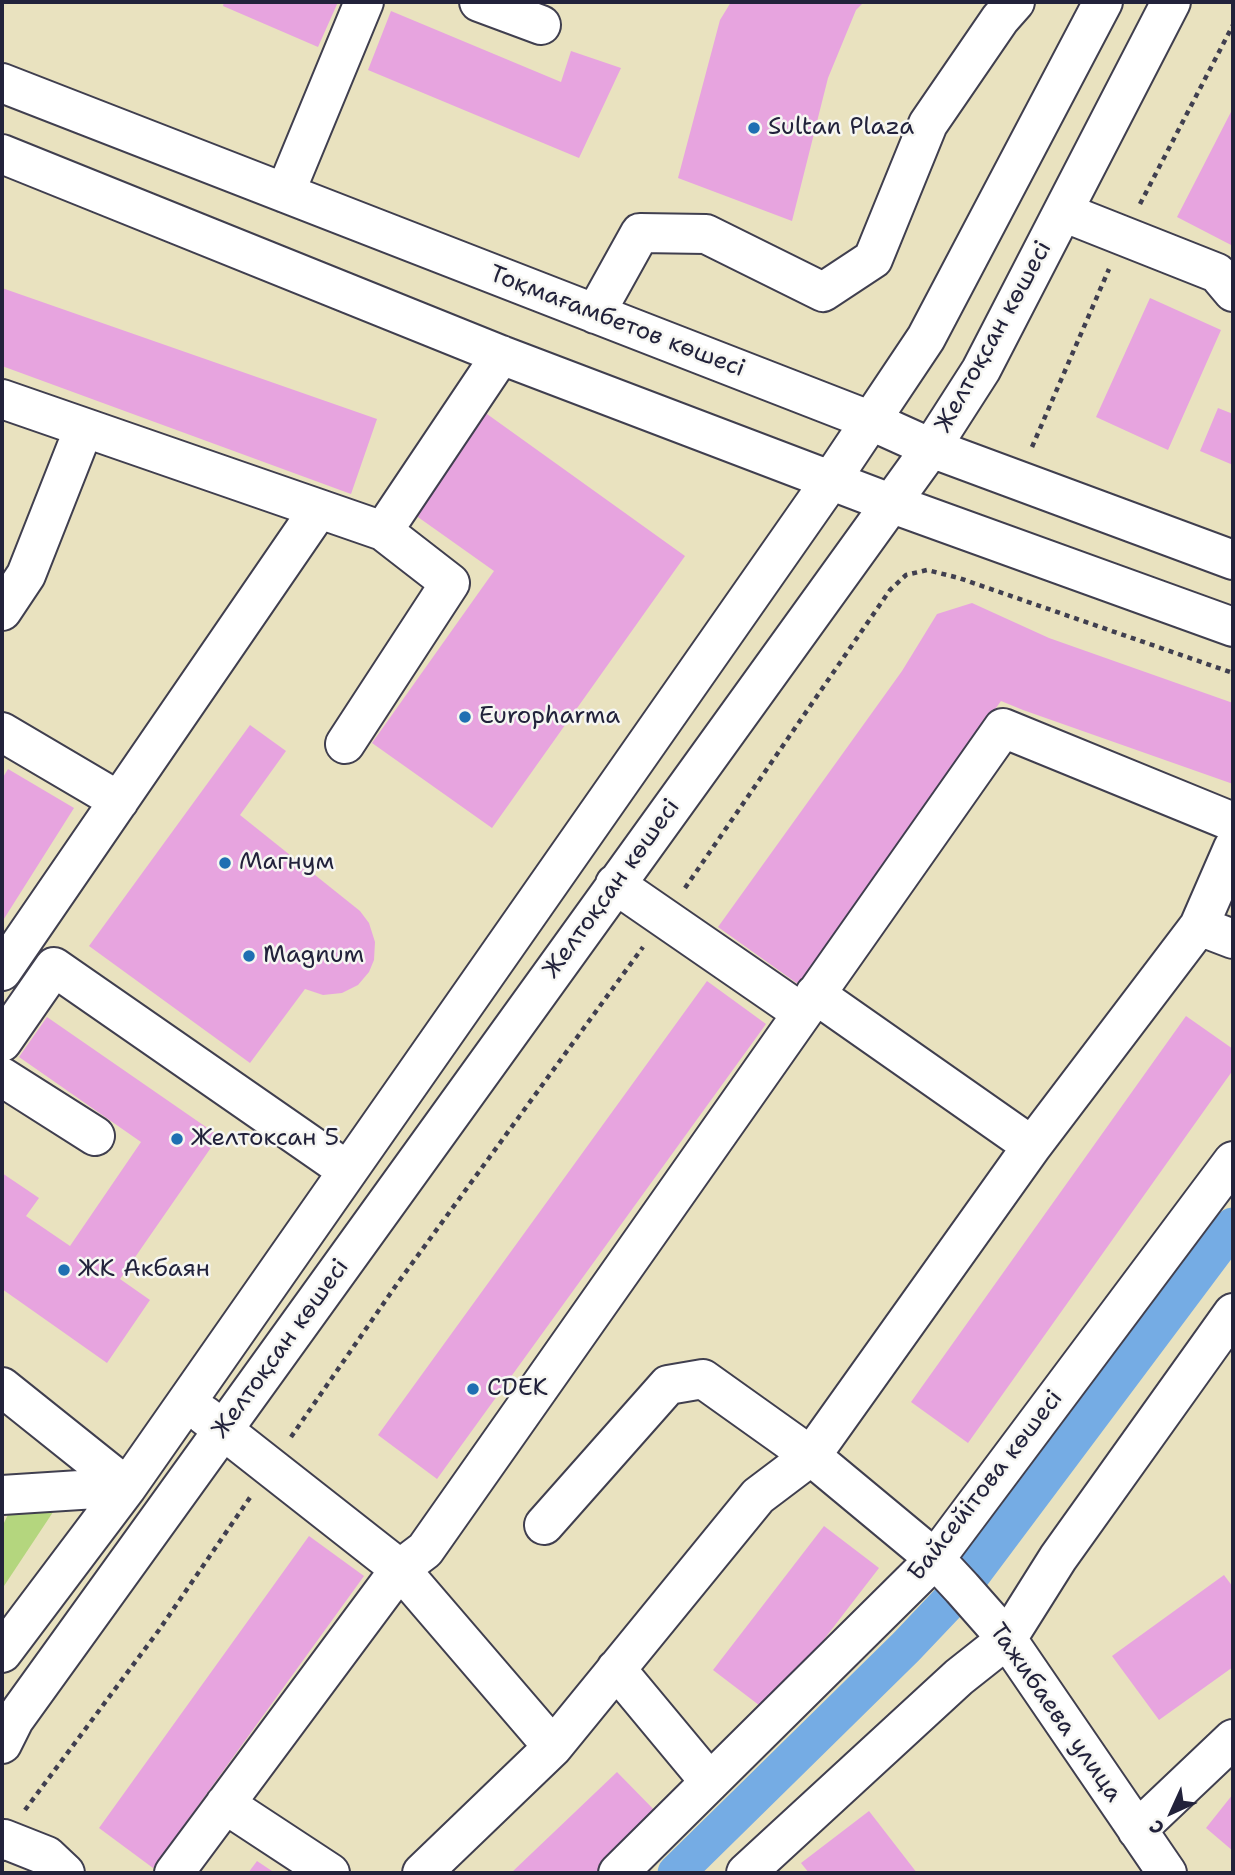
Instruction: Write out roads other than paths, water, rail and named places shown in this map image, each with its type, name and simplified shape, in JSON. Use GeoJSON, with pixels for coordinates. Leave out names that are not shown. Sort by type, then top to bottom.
{"type":"FeatureCollection","features":[{"type":"Feature","properties":{"kind":"street"},"geometry":{"type":"LineString","coordinates":[[285,193],[364,2]]}},
{"type":"Feature","properties":{"kind":"street"},"geometry":{"type":"LineString","coordinates":[[479,2],[541,25]]}},
{"type":"Feature","properties":{"kind":"street"},"geometry":{"type":"LineString","coordinates":[[595,314],[640,233],[706,234],[823,292],[873,260],[928,124],[1000,19],[1015,2]]}},
{"type":"Feature","properties":{"kind":"street","name":"Желтоқсан көшесі"},"geometry":{"type":"LineString","coordinates":[[2,1653],[127,1487],[187,1402],[831,480],[926,338],[1102,2]]}},
{"type":"Feature","properties":{"kind":"street","name":"Желтоқсан көшесі"},"geometry":{"type":"LineString","coordinates":[[2,1744],[14,1720],[931,448],[981,370],[1171,2]]}},
{"type":"Feature","properties":{"kind":"street","name":"Тоқмағамбетов көшесі"},"geometry":{"type":"LineString","coordinates":[[2,83],[870,420],[931,448],[1233,560]]}},
{"type":"Feature","properties":{"kind":"street"},"geometry":{"type":"LineString","coordinates":[[2,155],[501,355],[890,503],[1233,627]]}},
{"type":"Feature","properties":{"kind":"street"},"geometry":{"type":"LineString","coordinates":[[1063,212],[1217,273],[1233,292]]}},
{"type":"Feature","properties":{"kind":"street"},"geometry":{"type":"LineString","coordinates":[[383,531],[501,355]]}},
{"type":"Feature","properties":{"kind":"street"},"geometry":{"type":"LineString","coordinates":[[2,399],[383,531],[450,583],[345,744]]}},
{"type":"Feature","properties":{"kind":"street"},"geometry":{"type":"LineString","coordinates":[[2,611],[26,575],[84,428]]}},
{"type":"Feature","properties":{"kind":"street"},"geometry":{"type":"LineString","coordinates":[[2,971],[319,509]]}},
{"type":"Feature","properties":{"kind":"street"},"geometry":{"type":"LineString","coordinates":[[174,1873],[400,1569],[425,1550],[1003,728],[1233,822]]}},
{"type":"Feature","properties":{"kind":"street"},"geometry":{"type":"LineString","coordinates":[[2,732],[119,801]]}},
{"type":"Feature","properties":{"kind":"street"},"geometry":{"type":"LineString","coordinates":[[422,1873],[553,1747],[758,1496],[810,1455],[1032,1146],[1216,932],[1233,848]]}},
{"type":"Feature","properties":{"kind":"street"},"geometry":{"type":"LineString","coordinates":[[615,884],[663,919],[809,1004],[1032,1146]]}},
{"type":"Feature","properties":{"kind":"street"},"geometry":{"type":"LineString","coordinates":[[2,1042],[54,967],[348,1171]]}},
{"type":"Feature","properties":{"kind":"street"},"geometry":{"type":"LineString","coordinates":[[2,1077],[94,1136]]}},
{"type":"Feature","properties":{"kind":"street","name":"Байсейітова көшесі"},"geometry":{"type":"LineString","coordinates":[[618,1873],[935,1559],[1233,1161]]}},
{"type":"Feature","properties":{"kind":"street"},"geometry":{"type":"LineString","coordinates":[[746,1873],[959,1677],[1007,1639],[1058,1558],[1233,1312]]}},
{"type":"Feature","properties":{"kind":"street","name":"Тажибаева улица"},"geometry":{"type":"LineString","coordinates":[[544,1525],[668,1385],[703,1379],[810,1455],[935,1559],[1007,1639],[1167,1873]]}},
{"type":"Feature","properties":{"kind":"street"},"geometry":{"type":"LineString","coordinates":[[2,1387],[127,1487]]}},
{"type":"Feature","properties":{"kind":"street"},"geometry":{"type":"LineString","coordinates":[[187,1402],[400,1569],[553,1747]]}},
{"type":"Feature","properties":{"kind":"street"},"geometry":{"type":"LineString","coordinates":[[2,1495],[127,1487]]}},
{"type":"Feature","properties":{"kind":"street"},"geometry":{"type":"LineString","coordinates":[[616,1669],[710,1782]]}},
{"type":"Feature","properties":{"kind":"street"},"geometry":{"type":"LineString","coordinates":[[1137,1830],[1233,1739]]}},
{"type":"Feature","properties":{"kind":"street"},"geometry":{"type":"LineString","coordinates":[[225,1804],[330,1873]]}},
{"type":"Feature","properties":{"kind":"street"},"geometry":{"type":"LineString","coordinates":[[3,1840],[47,1856],[65,1873]]}},
{"type":"Feature","properties":{"kind":"waterway"},"geometry":{"type":"LineString","coordinates":[[676,1873],[906,1647],[962,1588],[1233,1226]]}},
{"type":"Feature","properties":{"kind":"place","name":"Sultan Plaza"},"geometry":{"type":"Point","coordinates":[754,128]}},
{"type":"Feature","properties":{"kind":"place","name":"Europharma"},"geometry":{"type":"Point","coordinates":[465,717]}},
{"type":"Feature","properties":{"kind":"place","name":"Магнум"},"geometry":{"type":"Point","coordinates":[225,863]}},
{"type":"Feature","properties":{"kind":"place","name":"Magnum"},"geometry":{"type":"Point","coordinates":[249,956]}},
{"type":"Feature","properties":{"kind":"place","name":"Желтоксан 5"},"geometry":{"type":"Point","coordinates":[177,1139]}},
{"type":"Feature","properties":{"kind":"place","name":"ЖК Акбаян"},"geometry":{"type":"Point","coordinates":[64,1270]}},
{"type":"Feature","properties":{"kind":"place","name":"CDEK"},"geometry":{"type":"Point","coordinates":[473,1389]}}]}
